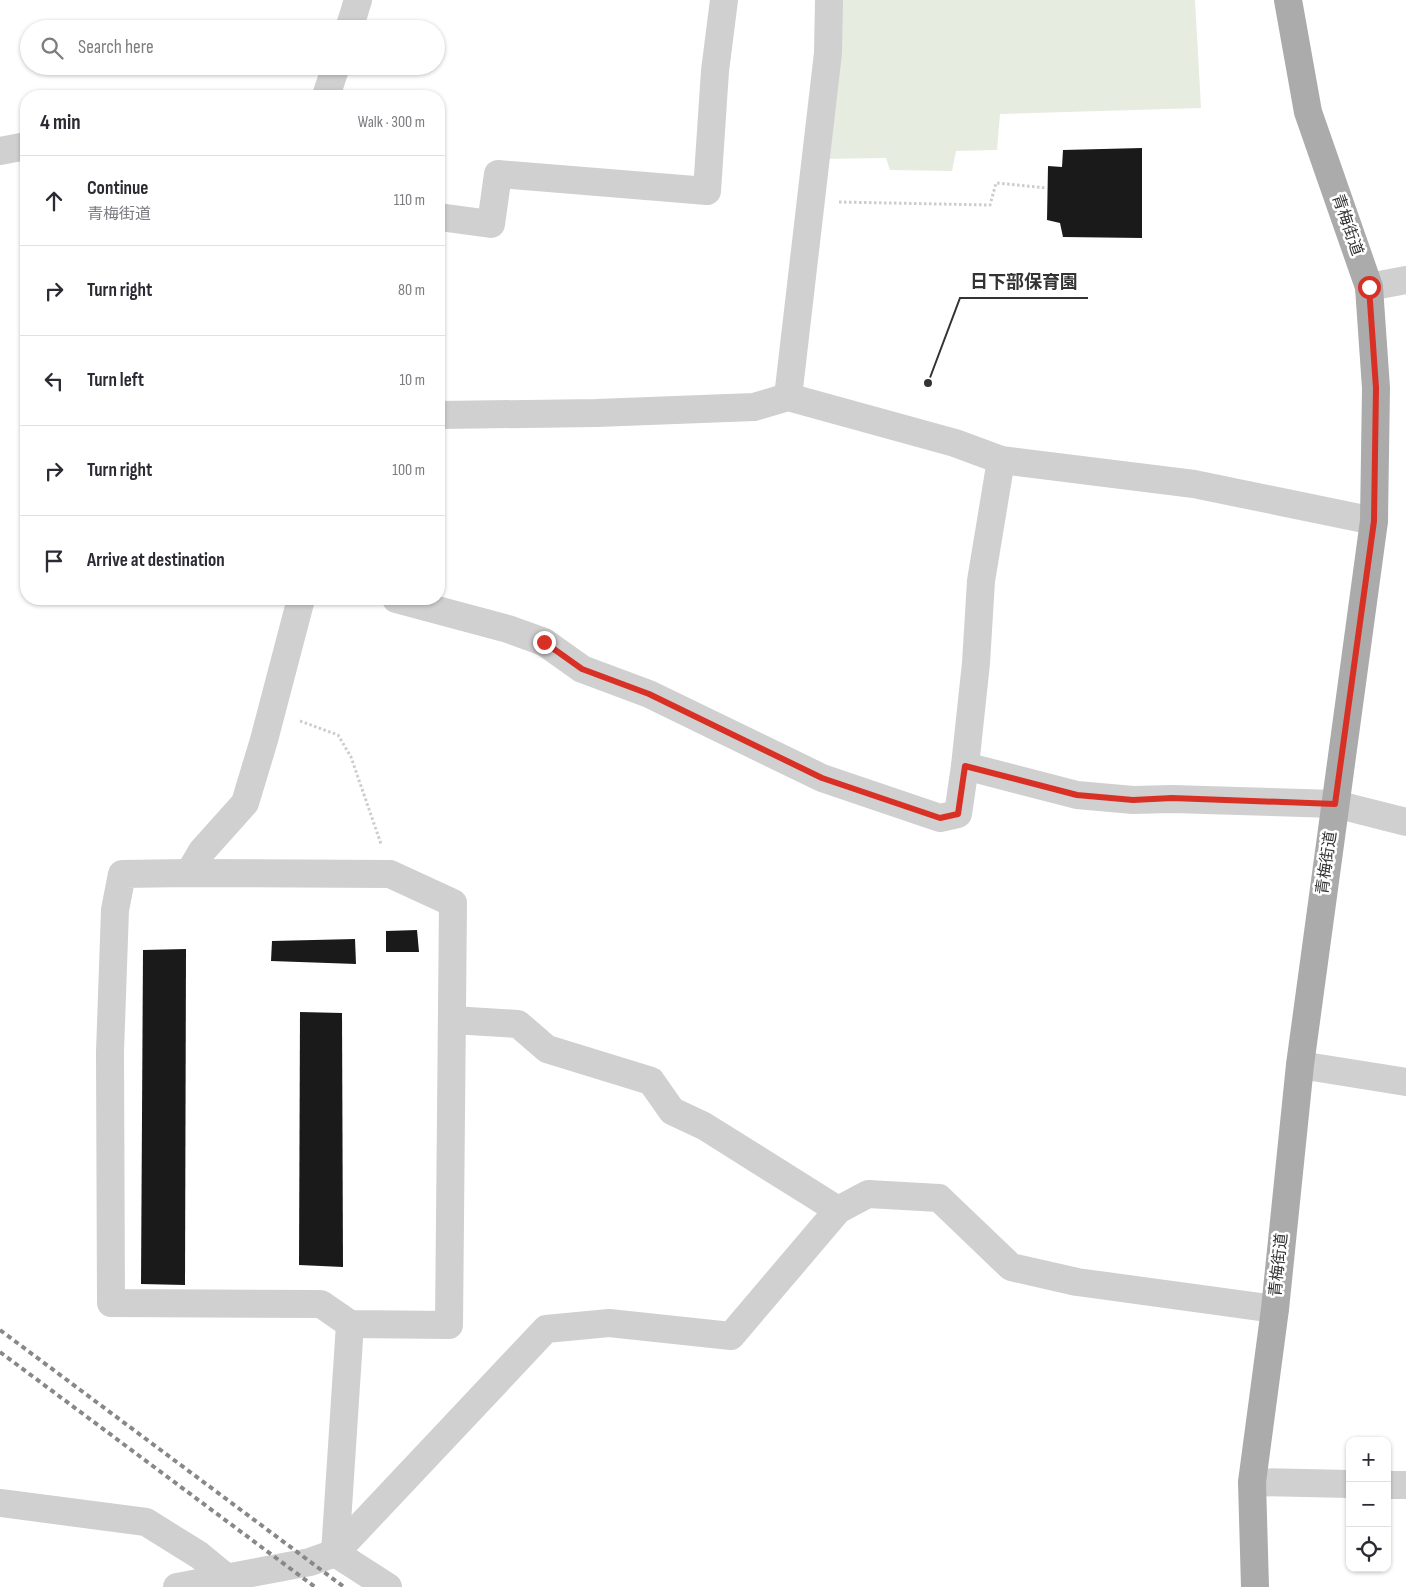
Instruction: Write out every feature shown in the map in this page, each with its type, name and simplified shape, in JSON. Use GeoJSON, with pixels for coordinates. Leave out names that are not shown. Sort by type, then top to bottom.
{"type":"FeatureCollection","features":[{"type":"Feature","properties":{"kind":"main road","name":"青梅街道"},"geometry":{"type":"LineString","coordinates":[[1255,1587],[1252,1482],[1274,1309],[1300,1065],[1374,521],[1376,388],[1369,287],[1308,112],[1288,0]]}},
{"type":"Feature","properties":{"kind":"street"},"geometry":{"type":"LineString","coordinates":[[352,20],[358,0]]}},
{"type":"Feature","properties":{"kind":"street"},"geometry":{"type":"LineString","coordinates":[[445,218],[491,224],[498,174],[707,191],[715,71],[724,0]]}},
{"type":"Feature","properties":{"kind":"street"},"geometry":{"type":"LineString","coordinates":[[788,397],[828,53],[829,0]]}},
{"type":"Feature","properties":{"kind":"street"},"geometry":{"type":"LineString","coordinates":[[328,90],[333,75]]}},
{"type":"Feature","properties":{"kind":"street"},"geometry":{"type":"LineString","coordinates":[[0,151],[20,147]]}},
{"type":"Feature","properties":{"kind":"street"},"geometry":{"type":"LineString","coordinates":[[1369,287],[1406,280]]}},
{"type":"Feature","properties":{"kind":"street"},"geometry":{"type":"LineString","coordinates":[[445,415],[754,408],[788,397],[955,443],[1001,460],[1194,484],[1374,521]]}},
{"type":"Feature","properties":{"kind":"street"},"geometry":{"type":"LineString","coordinates":[[418,605],[508,629],[544,642],[582,669],[649,694],[822,778],[940,818],[958,814],[976,663],[980,581],[1001,460]]}},
{"type":"Feature","properties":{"kind":"street"},"geometry":{"type":"LineString","coordinates":[[189,873],[202,852],[245,804],[299,605]]}},
{"type":"Feature","properties":{"kind":"street"},"geometry":{"type":"LineString","coordinates":[[965,766],[1077,795],[1133,800],[1172,798],[1335,804],[1406,822]]}},
{"type":"Feature","properties":{"kind":"street"},"geometry":{"type":"LineString","coordinates":[[189,873],[390,874],[453,903],[450,1325],[350,1324],[321,1304],[111,1303],[110,1052],[115,910],[122,874],[189,873]]}},
{"type":"Feature","properties":{"kind":"street"},"geometry":{"type":"LineString","coordinates":[[452,1020],[518,1024],[547,1049],[651,1081],[672,1111],[704,1126],[838,1210]]}},
{"type":"Feature","properties":{"kind":"street"},"geometry":{"type":"LineString","coordinates":[[1300,1065],[1406,1082]]}},
{"type":"Feature","properties":{"kind":"street"},"geometry":{"type":"LineString","coordinates":[[176,1587],[310,1562],[335,1553],[546,1329],[609,1323],[731,1336],[838,1210],[868,1194],[939,1198],[1011,1267],[1077,1282],[1274,1309]]}},
{"type":"Feature","properties":{"kind":"street"},"geometry":{"type":"LineString","coordinates":[[335,1553],[350,1324]]}},
{"type":"Feature","properties":{"kind":"street"},"geometry":{"type":"LineString","coordinates":[[1252,1482],[1346,1484]]}},
{"type":"Feature","properties":{"kind":"street"},"geometry":{"type":"LineString","coordinates":[[1391,1485],[1406,1485]]}},
{"type":"Feature","properties":{"kind":"street"},"geometry":{"type":"LineString","coordinates":[[0,1503],[146,1522],[199,1555],[227,1578]]}},
{"type":"Feature","properties":{"kind":"street"},"geometry":{"type":"LineString","coordinates":[[335,1553],[388,1587]]}},
{"type":"Feature","properties":{"kind":"path"},"geometry":{"type":"LineString","coordinates":[[811,202],[990,205],[996,184],[1047,188]]}},
{"type":"Feature","properties":{"kind":"path"},"geometry":{"type":"LineString","coordinates":[[271,711],[338,735],[351,757],[390,874]]}},
{"type":"Feature","properties":{"kind":"shaded area"},"geometry":{"type":"Polygon","coordinates":[[[827,0],[1195,0],[1201,108],[1000,114],[997,150],[956,151],[952,171],[890,170],[886,158],[816,159],[827,0]]]}},
{"type":"Feature","properties":{"kind":"building"},"geometry":{"type":"Polygon","coordinates":[[[1142,148],[1142,238],[1063,237],[1060,223],[1047,220],[1048,166],[1062,167],[1063,150],[1142,148]]]}},
{"type":"Feature","properties":{"kind":"building"},"geometry":{"type":"Polygon","coordinates":[[[417,930],[419,952],[386,952],[386,931],[417,930]]]}},
{"type":"Feature","properties":{"kind":"building"},"geometry":{"type":"Polygon","coordinates":[[[355,939],[356,964],[271,961],[272,941],[355,939]]]}},
{"type":"Feature","properties":{"kind":"building"},"geometry":{"type":"Polygon","coordinates":[[[186,949],[185,1285],[141,1284],[143,950],[186,949]]]}},
{"type":"Feature","properties":{"kind":"building"},"geometry":{"type":"Polygon","coordinates":[[[300,1012],[342,1013],[343,1267],[299,1265],[300,1012]]]}},
{"type":"Feature","properties":{"kind":"railway"},"geometry":{"type":"LineString","coordinates":[[0,1330],[344,1587]]}},
{"type":"Feature","properties":{"kind":"railway"},"geometry":{"type":"LineString","coordinates":[[0,1352],[315,1587]]}},
{"type":"Feature","properties":{"kind":"place","name":"日下部保育園"},"geometry":{"type":"Point","coordinates":[928,383]}},
{"type":"Feature","properties":{"kind":"route"},"geometry":{"type":"LineString","coordinates":[[544,642],[582,669],[649,694],[822,778],[940,818],[958,814],[965,766],[1077,795],[1133,800],[1172,798],[1335,804],[1374,521],[1376,388],[1369,287]]}}]}
